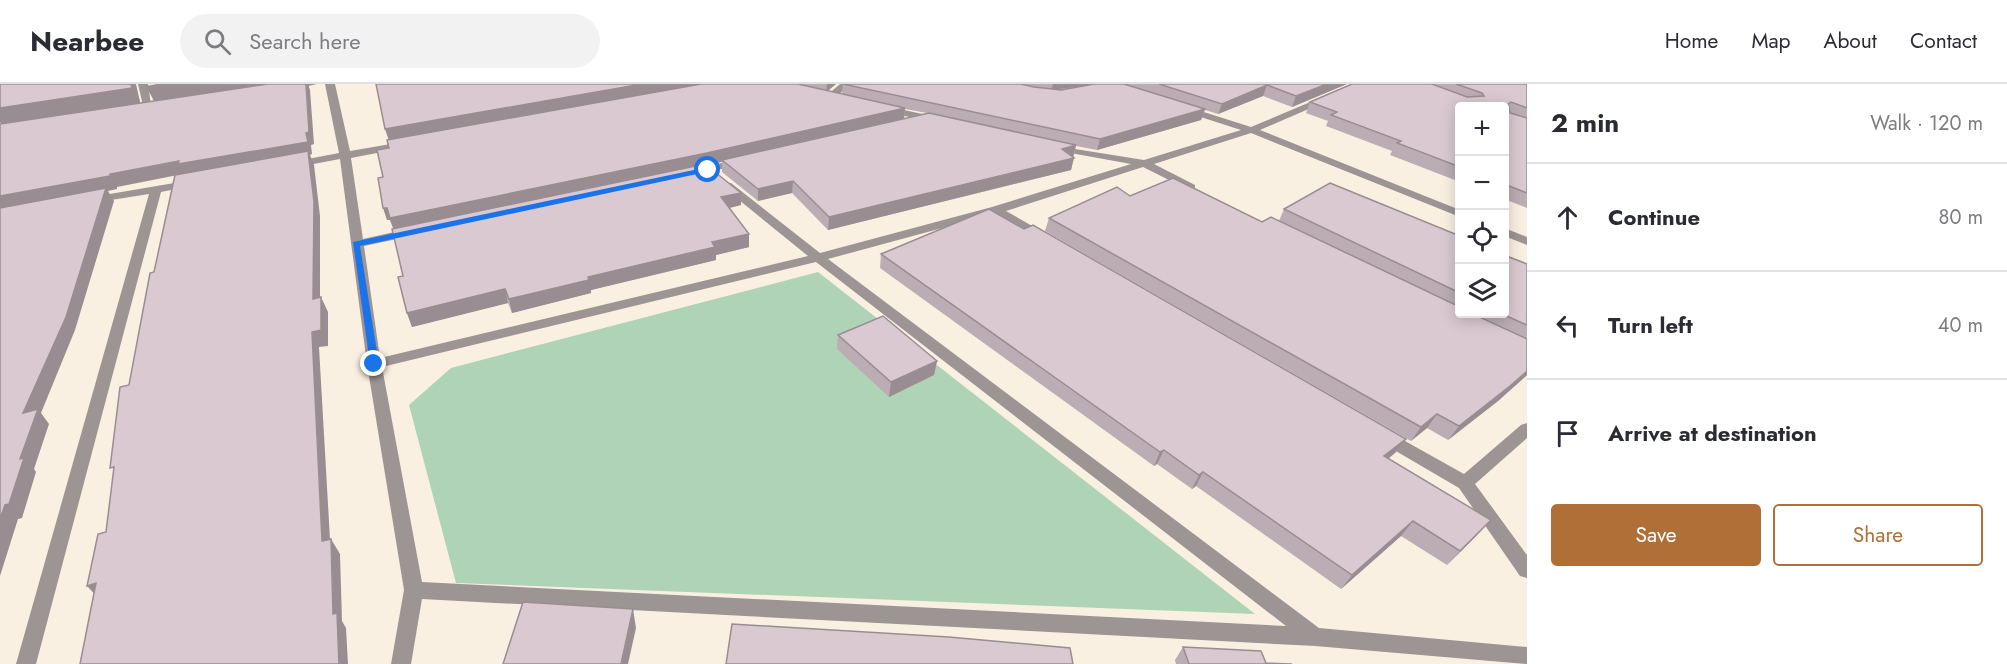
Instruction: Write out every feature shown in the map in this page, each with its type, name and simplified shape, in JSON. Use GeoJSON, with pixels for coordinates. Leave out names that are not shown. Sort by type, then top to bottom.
{"type":"FeatureCollection","features":[{"type":"Feature","properties":{"kind":"street"},"geometry":{"type":"LineString","coordinates":[[143,84],[149,110]]}},
{"type":"Feature","properties":{"kind":"street"},"geometry":{"type":"LineString","coordinates":[[277,90],[312,84]]}},
{"type":"Feature","properties":{"kind":"street"},"geometry":{"type":"LineString","coordinates":[[330,84],[345,155],[374,364],[414,590],[401,664]]}},
{"type":"Feature","properties":{"kind":"street"},"geometry":{"type":"LineString","coordinates":[[840,100],[824,96],[846,84]]}},
{"type":"Feature","properties":{"kind":"street"},"geometry":{"type":"LineString","coordinates":[[374,364],[818,258],[996,210],[1251,130],[1361,84]]}},
{"type":"Feature","properties":{"kind":"street"},"geometry":{"type":"LineString","coordinates":[[1175,106],[1251,130],[1455,212]]}},
{"type":"Feature","properties":{"kind":"street"},"geometry":{"type":"LineString","coordinates":[[874,107],[953,124]]}},
{"type":"Feature","properties":{"kind":"street"},"geometry":{"type":"LineString","coordinates":[[138,112],[161,108]]}},
{"type":"Feature","properties":{"kind":"street"},"geometry":{"type":"LineString","coordinates":[[897,126],[931,118]]}},
{"type":"Feature","properties":{"kind":"street"},"geometry":{"type":"LineString","coordinates":[[278,167],[415,142]]}},
{"type":"Feature","properties":{"kind":"street"},"geometry":{"type":"LineString","coordinates":[[1042,144],[1143,163],[1207,195]]}},
{"type":"Feature","properties":{"kind":"street"},"geometry":{"type":"LineString","coordinates":[[674,177],[753,159]]}},
{"type":"Feature","properties":{"kind":"street"},"geometry":{"type":"LineString","coordinates":[[708,170],[818,258],[1315,637]]}},
{"type":"Feature","properties":{"kind":"street"},"geometry":{"type":"LineString","coordinates":[[78,203],[200,181]]}},
{"type":"Feature","properties":{"kind":"street"},"geometry":{"type":"LineString","coordinates":[[26,664],[156,189]]}},
{"type":"Feature","properties":{"kind":"street"},"geometry":{"type":"LineString","coordinates":[[996,210],[1057,245]]}},
{"type":"Feature","properties":{"kind":"street"},"geometry":{"type":"LineString","coordinates":[[356,244],[424,230]]}},
{"type":"Feature","properties":{"kind":"street"},"geometry":{"type":"LineString","coordinates":[[1509,234],[1527,241]]}},
{"type":"Feature","properties":{"kind":"street"},"geometry":{"type":"LineString","coordinates":[[1465,483],[1527,429]]}},
{"type":"Feature","properties":{"kind":"street"},"geometry":{"type":"LineString","coordinates":[[1373,430],[1465,483],[1527,570]]}},
{"type":"Feature","properties":{"kind":"street"},"geometry":{"type":"LineString","coordinates":[[414,590],[1315,637],[1527,656]]}},
{"type":"Feature","properties":{"kind":"green space"},"geometry":{"type":"Polygon","coordinates":[[[818,272],[1255,614],[456,583],[409,405],[451,368],[818,272]]]}},
{"type":"Feature","properties":{"kind":"building"},"geometry":{"type":"Polygon","coordinates":[[[0,84],[131,84],[132,88],[0,108],[0,84]]]}},
{"type":"Feature","properties":{"kind":"building"},"geometry":{"type":"Polygon","coordinates":[[[267,84],[306,84],[308,142],[178,164],[179,161],[0,196],[0,124],[267,84]]]}},
{"type":"Feature","properties":{"kind":"building"},"geometry":{"type":"Polygon","coordinates":[[[376,84],[642,84],[385,129],[376,84]]]}},
{"type":"Feature","properties":{"kind":"building"},"geometry":{"type":"Polygon","coordinates":[[[701,84],[798,84],[905,108],[707,153],[390,218],[387,208],[383,208],[378,178],[383,177],[377,150],[389,148],[387,140],[701,84]]]}},
{"type":"Feature","properties":{"kind":"building"},"geometry":{"type":"Polygon","coordinates":[[[843,84],[1021,84],[1061,90],[1094,84],[1124,84],[1205,109],[1100,139],[843,84]]]}},
{"type":"Feature","properties":{"kind":"building"},"geometry":{"type":"Polygon","coordinates":[[[1159,84],[1327,84],[1296,96],[1267,85],[1222,104],[1159,84]]]}},
{"type":"Feature","properties":{"kind":"building"},"geometry":{"type":"Polygon","coordinates":[[[1352,84],[1432,84],[1467,97],[1484,96],[1482,93],[1456,84],[1527,84],[1527,108],[1511,102],[1455,102],[1455,165],[1397,143],[1401,141],[1331,115],[1337,112],[1310,102],[1352,84]]]}},
{"type":"Feature","properties":{"kind":"building"},"geometry":{"type":"Polygon","coordinates":[[[1509,108],[1510,113],[1527,118],[1527,193],[1509,186],[1509,108]]]}},
{"type":"Feature","properties":{"kind":"building"},"geometry":{"type":"Polygon","coordinates":[[[929,113],[1076,145],[1062,149],[1074,158],[829,217],[793,181],[758,189],[722,160],[929,113]]]}},
{"type":"Feature","properties":{"kind":"building"},"geometry":{"type":"Polygon","coordinates":[[[308,151],[314,202],[313,299],[321,297],[321,330],[312,332],[322,541],[331,539],[333,614],[337,613],[339,664],[80,664],[96,583],[87,586],[98,534],[106,532],[114,467],[110,468],[120,387],[129,385],[150,273],[154,272],[175,175],[308,151]]]}},
{"type":"Feature","properties":{"kind":"building"},"geometry":{"type":"Polygon","coordinates":[[[705,164],[741,193],[721,197],[749,234],[712,242],[715,247],[588,277],[589,280],[509,299],[505,289],[407,313],[398,277],[403,276],[392,229],[705,164]]]}},
{"type":"Feature","properties":{"kind":"building"},"geometry":{"type":"Polygon","coordinates":[[[1173,178],[1262,222],[1271,217],[1455,305],[1455,318],[1482,318],[1527,339],[1527,371],[1459,426],[1437,414],[1421,427],[1049,218],[1117,187],[1130,196],[1173,178]]]}},
{"type":"Feature","properties":{"kind":"building"},"geometry":{"type":"Polygon","coordinates":[[[1330,183],[1455,234],[1455,291],[1284,209],[1330,183]]]}},
{"type":"Feature","properties":{"kind":"building"},"geometry":{"type":"Polygon","coordinates":[[[106,188],[66,317],[23,413],[38,409],[20,459],[24,458],[9,504],[5,505],[0,519],[0,208],[106,188]]]}},
{"type":"Feature","properties":{"kind":"building"},"geometry":{"type":"Polygon","coordinates":[[[989,209],[1024,229],[1033,225],[1406,439],[1384,456],[1491,520],[1460,551],[1413,521],[1352,575],[1203,472],[1199,475],[1164,450],[1160,452],[881,254],[989,209]]]}},
{"type":"Feature","properties":{"kind":"building"},"geometry":{"type":"Polygon","coordinates":[[[1509,257],[1527,264],[1527,325],[1509,317],[1509,257]]]}},
{"type":"Feature","properties":{"kind":"building"},"geometry":{"type":"Polygon","coordinates":[[[883,316],[937,361],[891,382],[838,335],[883,316]]]}},
{"type":"Feature","properties":{"kind":"building"},"geometry":{"type":"Polygon","coordinates":[[[523,602],[633,609],[621,664],[503,664],[523,602]]]}},
{"type":"Feature","properties":{"kind":"building"},"geometry":{"type":"Polygon","coordinates":[[[732,624],[949,637],[1070,648],[1073,664],[726,664],[732,624]]]}},
{"type":"Feature","properties":{"kind":"building"},"geometry":{"type":"Polygon","coordinates":[[[1183,647],[1261,651],[1266,663],[1292,664],[1189,664],[1183,647]]]}},
{"type":"Feature","properties":{"kind":"route"},"geometry":{"type":"LineString","coordinates":[[374,364],[356,244],[708,170]]}}]}
